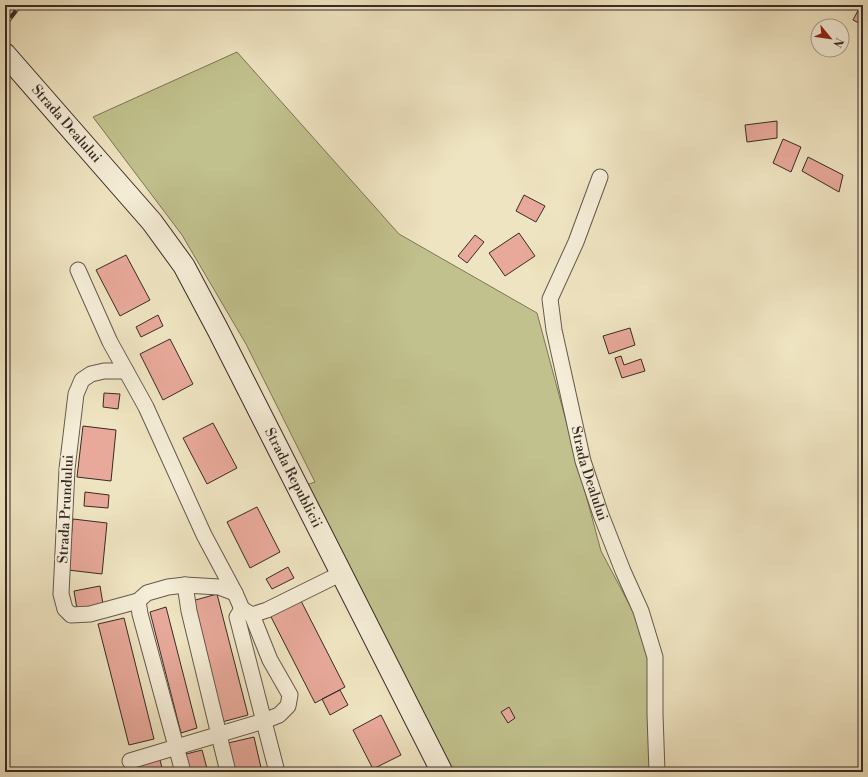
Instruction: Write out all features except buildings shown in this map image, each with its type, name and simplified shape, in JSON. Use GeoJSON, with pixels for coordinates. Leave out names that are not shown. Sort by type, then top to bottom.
{"type":"FeatureCollection","features":[{"type":"Feature","properties":{"kind":"main road","name":"Strada Dealului"},"geometry":{"type":"LineString","coordinates":[[5,54],[128,193]]}},
{"type":"Feature","properties":{"kind":"main road","name":"Strada Republicii"},"geometry":{"type":"LineString","coordinates":[[128,193],[167,241],[187,271],[342,573],[439,771]]}},
{"type":"Feature","properties":{"kind":"street","name":"Strada Dealului"},"geometry":{"type":"LineString","coordinates":[[600,177],[576,242],[550,299],[554,330],[569,404],[583,461],[601,515],[623,571],[641,611],[655,658],[657,772]]}},
{"type":"Feature","properties":{"kind":"street"},"geometry":{"type":"LineString","coordinates":[[78,270],[110,342],[146,407],[204,534],[290,695],[288,706],[279,715],[264,721],[130,761]]}},
{"type":"Feature","properties":{"kind":"street","name":"Strada Prundului"},"geometry":{"type":"LineString","coordinates":[[126,371],[104,371],[91,374],[82,380],[76,394],[67,469],[61,594],[65,609],[71,615],[90,614],[138,601],[147,593],[168,587],[185,585],[219,587],[235,594]]}},
{"type":"Feature","properties":{"kind":"street"},"geometry":{"type":"LineString","coordinates":[[277,772],[237,617],[247,612],[267,610],[342,573]]}},
{"type":"Feature","properties":{"kind":"street"},"geometry":{"type":"LineString","coordinates":[[185,585],[189,611],[228,772]]}},
{"type":"Feature","properties":{"kind":"street"},"geometry":{"type":"LineString","coordinates":[[138,601],[140,614],[183,772]]}},
{"type":"Feature","properties":{"kind":"green space"},"geometry":{"type":"Polygon","coordinates":[[[237,52],[399,234],[537,313],[601,551],[646,636],[651,679],[652,772],[454,772],[306,485],[315,482],[246,344],[182,235],[93,117],[237,52]]]}},
{"type":"Feature","properties":{"kind":"railway"},"geometry":{"type":"LineString","coordinates":[[5,25],[18,8]]}}]}
